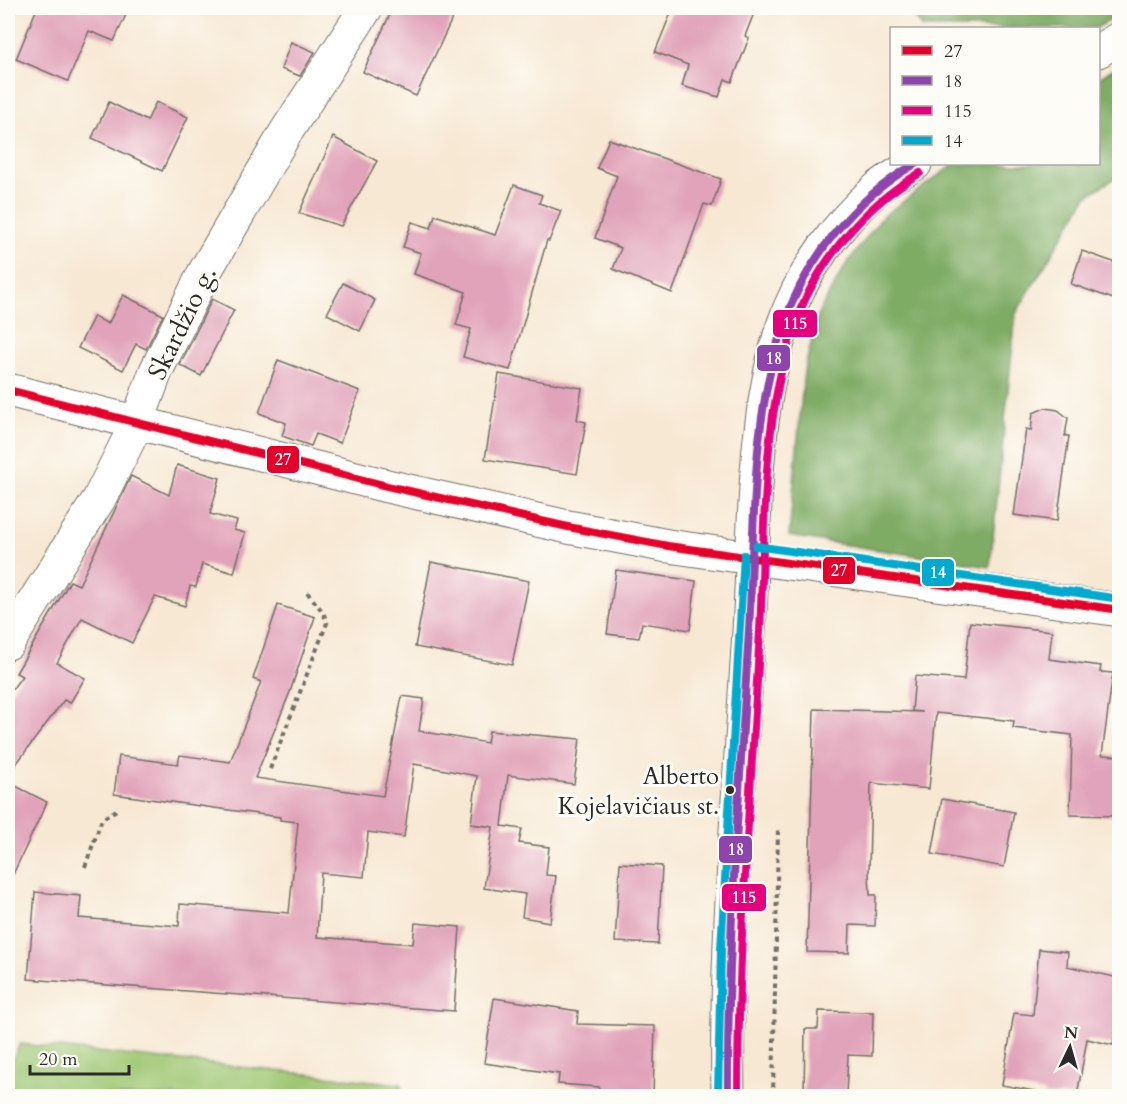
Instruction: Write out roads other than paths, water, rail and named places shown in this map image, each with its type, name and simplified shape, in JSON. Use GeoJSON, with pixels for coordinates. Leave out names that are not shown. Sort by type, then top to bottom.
{"type":"FeatureCollection","features":[{"type":"Feature","properties":{"kind":"street","name":"Skardžio g."},"geometry":{"type":"LineString","coordinates":[[8,643],[99,499],[137,423],[156,370],[204,273],[286,132],[366,8]]}},
{"type":"Feature","properties":{"kind":"street"},"geometry":{"type":"LineString","coordinates":[[1100,50],[1119,38]]}},
{"type":"Feature","properties":{"kind":"street"},"geometry":{"type":"LineString","coordinates":[[728,1096],[732,928],[758,472],[769,386],[783,326],[799,289],[844,223],[879,187],[913,165]]}},
{"type":"Feature","properties":{"kind":"street"},"geometry":{"type":"LineString","coordinates":[[8,390],[387,486],[568,527],[668,546],[754,556],[1119,610]]}},
{"type":"Feature","properties":{"kind":"place","name":"Alberto Kojelavičiaus st."},"geometry":{"type":"Point","coordinates":[730,790]}}]}
